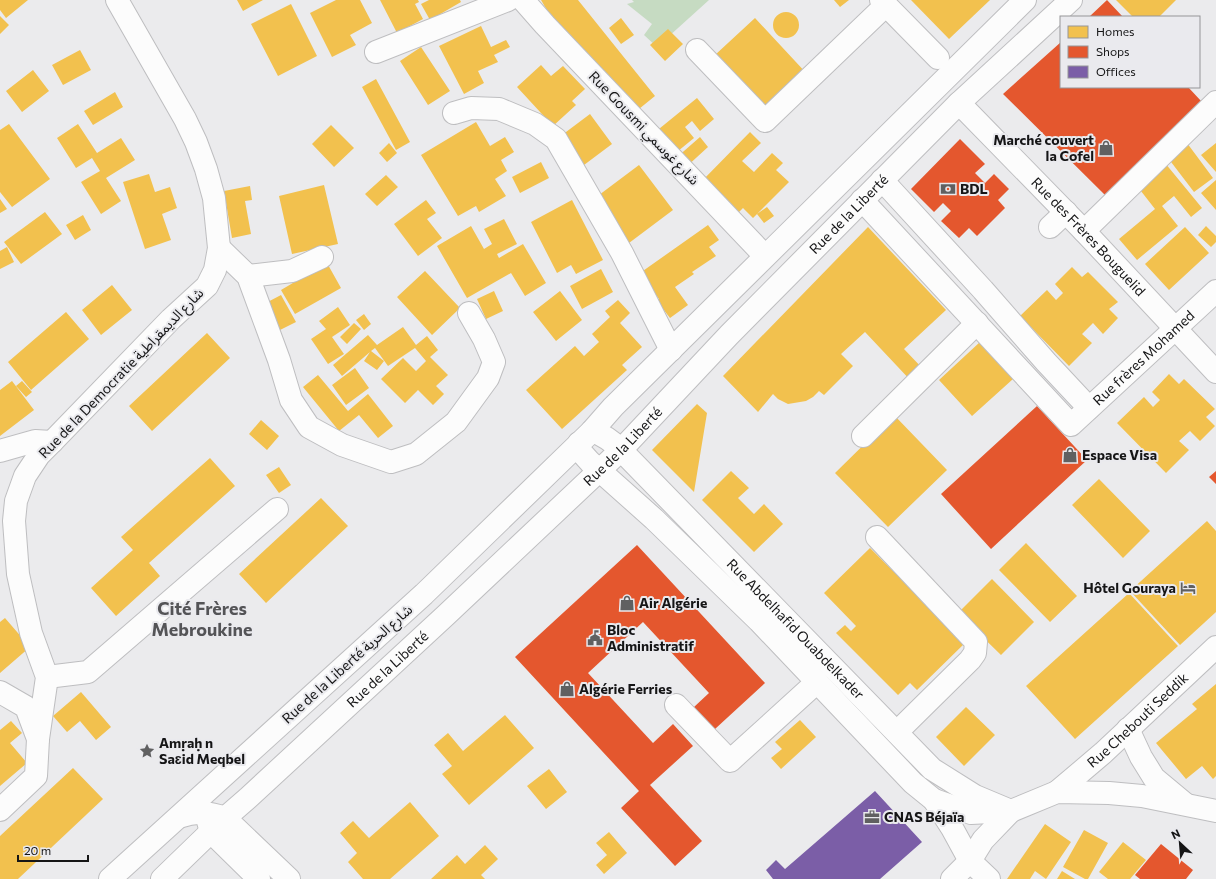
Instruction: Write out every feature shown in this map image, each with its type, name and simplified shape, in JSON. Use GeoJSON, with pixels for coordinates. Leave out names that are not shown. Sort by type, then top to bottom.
{"type":"FeatureCollection","features":[{"type":"Feature","properties":{"kind":"street","name":"Rue de la Democratie شارع الديمقراطية"},"geometry":{"type":"LineString","coordinates":[[0,810],[36,776],[38,738],[47,677],[31,633],[18,574],[14,521],[16,502],[25,476],[39,455],[171,319],[207,286],[215,270],[219,248],[214,198],[206,169],[196,142],[117,0]]}},
{"type":"Feature","properties":{"kind":"street"},"geometry":{"type":"LineString","coordinates":[[376,52],[508,0]]}},
{"type":"Feature","properties":{"kind":"street","name":"Rue Gousmi شارع غوسمي"},"geometry":{"type":"LineString","coordinates":[[523,0],[765,256]]}},
{"type":"Feature","properties":{"kind":"street","name":"Rue de la Liberté"},"geometry":{"type":"LineString","coordinates":[[585,437],[613,407],[765,256],[1025,0]]}},
{"type":"Feature","properties":{"kind":"street","name":"Rue de la Liberté"},"geometry":{"type":"LineString","coordinates":[[162,879],[214,821],[248,798],[445,616],[621,450],[729,335],[959,102],[1071,0]]}},
{"type":"Feature","properties":{"kind":"street"},"geometry":{"type":"LineString","coordinates":[[697,50],[765,121],[884,2],[938,58]]}},
{"type":"Feature","properties":{"kind":"street","name":"Rue des Frères Bouguelid"},"geometry":{"type":"LineString","coordinates":[[959,102],[1066,212],[1216,372]]}},
{"type":"Feature","properties":{"kind":"street"},"geometry":{"type":"LineString","coordinates":[[1084,231],[1216,102]]}},
{"type":"Feature","properties":{"kind":"street"},"geometry":{"type":"LineString","coordinates":[[454,113],[471,108],[499,109],[535,124],[556,139],[622,253],[671,350]]}},
{"type":"Feature","properties":{"kind":"street"},"geometry":{"type":"LineString","coordinates":[[882,180],[987,286],[1046,362],[1083,419]]}},
{"type":"Feature","properties":{"kind":"street"},"geometry":{"type":"LineString","coordinates":[[862,200],[977,323],[1083,419]]}},
{"type":"Feature","properties":{"kind":"street"},"geometry":{"type":"LineString","coordinates":[[1050,227],[1066,212]]}},
{"type":"Feature","properties":{"kind":"street"},"geometry":{"type":"LineString","coordinates":[[219,248],[248,276],[292,400],[309,427],[342,445],[391,462],[416,454],[456,422],[488,378],[494,362],[484,339],[469,313]]}},
{"type":"Feature","properties":{"kind":"street"},"geometry":{"type":"LineString","coordinates":[[248,276],[292,271],[322,257]]}},
{"type":"Feature","properties":{"kind":"street","name":"Rue frères Mohamed"},"geometry":{"type":"LineString","coordinates":[[1083,419],[1216,291]]}},
{"type":"Feature","properties":{"kind":"street"},"geometry":{"type":"LineString","coordinates":[[863,436],[977,323]]}},
{"type":"Feature","properties":{"kind":"street","name":"Rue Abdelhafid Ouabdelkader"},"geometry":{"type":"LineString","coordinates":[[602,434],[621,450],[932,769],[975,796],[1011,811],[983,840],[970,861],[952,828],[934,800],[913,783],[758,621],[654,519],[590,462],[581,452],[585,437],[602,434]]}},
{"type":"Feature","properties":{"kind":"street","name":"Rue de la Liberté شارع الحرية"},"geometry":{"type":"LineString","coordinates":[[110,879],[424,594],[585,437]]}},
{"type":"Feature","properties":{"kind":"street"},"geometry":{"type":"LineString","coordinates":[[0,451],[35,441],[52,442]]}},
{"type":"Feature","properties":{"kind":"street"},"geometry":{"type":"LineString","coordinates":[[47,677],[88,672],[277,509]]}},
{"type":"Feature","properties":{"kind":"street"},"geometry":{"type":"LineString","coordinates":[[877,537],[976,642],[975,653],[970,660],[897,732]]}},
{"type":"Feature","properties":{"kind":"street","name":"Rue Chebouti Seddik"},"geometry":{"type":"LineString","coordinates":[[1057,792],[1103,753],[1216,647]]}},
{"type":"Feature","properties":{"kind":"street"},"geometry":{"type":"LineString","coordinates":[[676,705],[730,761],[817,682]]}},
{"type":"Feature","properties":{"kind":"street"},"geometry":{"type":"LineString","coordinates":[[0,692],[26,707],[38,738]]}},
{"type":"Feature","properties":{"kind":"street"},"geometry":{"type":"LineString","coordinates":[[1128,729],[1141,757],[1154,778],[1189,807]]}},
{"type":"Feature","properties":{"kind":"street"},"geometry":{"type":"LineString","coordinates":[[208,791],[214,821],[259,879]]}},
{"type":"Feature","properties":{"kind":"street","name":"Rue Abdelhafid Ouabdelkader"},"geometry":{"type":"LineString","coordinates":[[934,800],[971,813],[1011,811],[1057,792],[1109,793],[1142,796],[1189,807],[1216,811]]}},
{"type":"Feature","properties":{"kind":"street"},"geometry":{"type":"LineString","coordinates":[[179,817],[197,812],[214,821],[289,879]]}},
{"type":"Feature","properties":{"kind":"street"},"geometry":{"type":"LineString","coordinates":[[952,879],[970,861],[989,879]]}},
{"type":"Feature","properties":{"kind":"green space"},"geometry":{"type":"Polygon","coordinates":[[[632,0],[709,0],[657,47],[644,35],[652,24],[627,4],[634,2],[632,0]]]}},
{"type":"Feature","properties":{"kind":"building: Homes"},"geometry":{"type":"Polygon","coordinates":[[[0,0],[28,0],[6,18],[0,10],[0,0]]]}},
{"type":"Feature","properties":{"kind":"building: Homes"},"geometry":{"type":"Polygon","coordinates":[[[237,0],[263,0],[243,11],[237,0]]]}},
{"type":"Feature","properties":{"kind":"building: Homes"},"geometry":{"type":"Polygon","coordinates":[[[336,0],[360,0],[372,23],[350,35],[356,45],[332,57],[310,13],[336,0]]]}},
{"type":"Feature","properties":{"kind":"building: Homes"},"geometry":{"type":"Polygon","coordinates":[[[380,0],[418,0],[419,2],[415,4],[423,19],[397,33],[380,0]]]}},
{"type":"Feature","properties":{"kind":"building: Homes"},"geometry":{"type":"Polygon","coordinates":[[[429,0],[460,0],[461,2],[430,20],[421,4],[429,0]]]}},
{"type":"Feature","properties":{"kind":"building: Homes"},"geometry":{"type":"Polygon","coordinates":[[[541,0],[578,0],[655,96],[634,113],[551,17],[541,0]]]}},
{"type":"Feature","properties":{"kind":"building: Homes"},"geometry":{"type":"Polygon","coordinates":[[[834,0],[849,0],[840,7],[834,0]]]}},
{"type":"Feature","properties":{"kind":"building: Homes"},"geometry":{"type":"Polygon","coordinates":[[[911,0],[990,0],[949,39],[911,0]]]}},
{"type":"Feature","properties":{"kind":"building: Homes"},"geometry":{"type":"Polygon","coordinates":[[[1116,0],[1176,0],[1160,16],[1132,16],[1116,0]]]}},
{"type":"Feature","properties":{"kind":"building: Homes"},"geometry":{"type":"Polygon","coordinates":[[[291,4],[317,56],[278,76],[251,24],[291,4]]]}},
{"type":"Feature","properties":{"kind":"building: Homes"},"geometry":{"type":"Polygon","coordinates":[[[786,12],[795,16],[799,25],[795,34],[786,38],[777,34],[773,25],[777,16],[786,12]]]}},
{"type":"Feature","properties":{"kind":"building: Homes"},"geometry":{"type":"Polygon","coordinates":[[[0,16],[9,25],[0,34],[0,16]]]}},
{"type":"Feature","properties":{"kind":"building: Homes"},"geometry":{"type":"Polygon","coordinates":[[[621,18],[634,35],[621,44],[609,28],[621,18]]]}},
{"type":"Feature","properties":{"kind":"building: Homes"},"geometry":{"type":"Polygon","coordinates":[[[755,18],[808,75],[768,113],[715,55],[755,18]]]}},
{"type":"Feature","properties":{"kind":"building: Homes"},"geometry":{"type":"Polygon","coordinates":[[[481,26],[491,47],[506,40],[510,47],[494,55],[498,62],[478,71],[484,83],[464,94],[439,46],[481,26]]]}},
{"type":"Feature","properties":{"kind":"building: Homes"},"geometry":{"type":"Polygon","coordinates":[[[668,29],[683,44],[665,61],[650,45],[668,29]]]}},
{"type":"Feature","properties":{"kind":"building: Homes"},"geometry":{"type":"Polygon","coordinates":[[[421,47],[450,91],[428,105],[400,61],[421,47]]]}},
{"type":"Feature","properties":{"kind":"building: Homes"},"geometry":{"type":"Polygon","coordinates":[[[80,50],[91,70],[63,85],[52,65],[80,50]]]}},
{"type":"Feature","properties":{"kind":"building: Homes"},"geometry":{"type":"Polygon","coordinates":[[[541,65],[551,76],[563,66],[585,89],[572,101],[576,105],[553,126],[517,87],[541,65]]]}},
{"type":"Feature","properties":{"kind":"building: Homes"},"geometry":{"type":"Polygon","coordinates":[[[33,70],[49,91],[22,112],[6,91],[33,70]]]}},
{"type":"Feature","properties":{"kind":"building: Homes"},"geometry":{"type":"Polygon","coordinates":[[[376,79],[410,142],[396,150],[362,87],[376,79]]]}},
{"type":"Feature","properties":{"kind":"building: Homes"},"geometry":{"type":"Polygon","coordinates":[[[115,92],[123,107],[93,125],[84,111],[115,92]]]}},
{"type":"Feature","properties":{"kind":"building: Homes"},"geometry":{"type":"Polygon","coordinates":[[[697,98],[714,119],[700,131],[692,121],[685,127],[694,138],[672,156],[654,133],[697,98]]]}},
{"type":"Feature","properties":{"kind":"building: Homes"},"geometry":{"type":"Polygon","coordinates":[[[590,114],[612,144],[584,165],[562,135],[590,114]]]}},
{"type":"Feature","properties":{"kind":"building: Homes"},"geometry":{"type":"Polygon","coordinates":[[[476,122],[490,146],[505,137],[514,152],[501,160],[507,171],[495,179],[506,196],[479,212],[476,206],[458,216],[421,155],[476,122]]]}},
{"type":"Feature","properties":{"kind":"building: Homes"},"geometry":{"type":"Polygon","coordinates":[[[9,124],[50,179],[12,207],[0,192],[0,130],[9,124]]]}},
{"type":"Feature","properties":{"kind":"building: Homes"},"geometry":{"type":"Polygon","coordinates":[[[78,124],[97,153],[121,138],[135,160],[106,178],[121,201],[101,214],[81,182],[100,171],[92,158],[76,168],[57,138],[78,124]]]}},
{"type":"Feature","properties":{"kind":"building: Homes"},"geometry":{"type":"Polygon","coordinates":[[[331,125],[354,148],[334,167],[312,144],[331,125]]]}},
{"type":"Feature","properties":{"kind":"building: Homes"},"geometry":{"type":"Polygon","coordinates":[[[750,132],[761,143],[742,161],[754,172],[772,153],[783,163],[776,170],[789,182],[753,218],[743,208],[733,218],[699,184],[750,132]]]}},
{"type":"Feature","properties":{"kind":"building: Homes"},"geometry":{"type":"Polygon","coordinates":[[[700,137],[708,147],[685,168],[676,158],[700,137]]]}},
{"type":"Feature","properties":{"kind":"building: Homes"},"geometry":{"type":"Polygon","coordinates":[[[389,143],[397,153],[387,162],[379,153],[389,143]]]}},
{"type":"Feature","properties":{"kind":"building: Homes"},"geometry":{"type":"Polygon","coordinates":[[[1187,143],[1213,178],[1194,192],[1168,158],[1187,143]]]}},
{"type":"Feature","properties":{"kind":"building: Homes"},"geometry":{"type":"Polygon","coordinates":[[[1216,143],[1216,172],[1201,155],[1216,143]]]}},
{"type":"Feature","properties":{"kind":"building: Homes"},"geometry":{"type":"Polygon","coordinates":[[[541,162],[549,178],[520,193],[512,177],[541,162]]]}},
{"type":"Feature","properties":{"kind":"building: Homes"},"geometry":{"type":"Polygon","coordinates":[[[1165,163],[1202,208],[1191,217],[1174,196],[1162,206],[1178,226],[1137,260],[1119,239],[1155,209],[1137,186],[1165,163]]]}},
{"type":"Feature","properties":{"kind":"building: Homes"},"geometry":{"type":"Polygon","coordinates":[[[639,165],[673,210],[629,243],[595,198],[639,165]]]}},
{"type":"Feature","properties":{"kind":"building: Homes"},"geometry":{"type":"Polygon","coordinates":[[[149,174],[155,192],[170,187],[177,208],[162,214],[171,240],[145,249],[123,182],[149,174]]]}},
{"type":"Feature","properties":{"kind":"building: Homes"},"geometry":{"type":"Polygon","coordinates":[[[386,175],[398,187],[377,206],[365,194],[386,175]]]}},
{"type":"Feature","properties":{"kind":"building: Homes"},"geometry":{"type":"Polygon","coordinates":[[[1216,180],[1216,210],[1201,193],[1216,180]]]}},
{"type":"Feature","properties":{"kind":"building: Homes"},"geometry":{"type":"Polygon","coordinates":[[[324,185],[338,244],[292,254],[279,196],[324,185]]]}},
{"type":"Feature","properties":{"kind":"building: Homes"},"geometry":{"type":"Polygon","coordinates":[[[250,186],[252,200],[245,201],[251,234],[232,238],[224,191],[250,186]]]}},
{"type":"Feature","properties":{"kind":"building: Homes"},"geometry":{"type":"Polygon","coordinates":[[[0,199],[7,209],[0,213],[0,199]]]}},
{"type":"Feature","properties":{"kind":"building: Homes"},"geometry":{"type":"Polygon","coordinates":[[[426,200],[436,213],[427,219],[442,238],[418,256],[394,224],[426,200]]]}},
{"type":"Feature","properties":{"kind":"building: Homes"},"geometry":{"type":"Polygon","coordinates":[[[572,200],[603,260],[576,274],[571,265],[557,273],[531,222],[572,200]]]}},
{"type":"Feature","properties":{"kind":"building: Homes"},"geometry":{"type":"Polygon","coordinates":[[[767,207],[774,216],[764,223],[757,214],[767,207]]]}},
{"type":"Feature","properties":{"kind":"building: Homes"},"geometry":{"type":"Polygon","coordinates":[[[45,212],[62,234],[21,264],[4,242],[45,212]]]}},
{"type":"Feature","properties":{"kind":"building: Homes"},"geometry":{"type":"Polygon","coordinates":[[[83,215],[91,230],[75,240],[66,225],[83,215]]]}},
{"type":"Feature","properties":{"kind":"building: Homes"},"geometry":{"type":"Polygon","coordinates":[[[504,219],[517,244],[497,254],[499,258],[523,244],[546,283],[525,296],[511,273],[467,298],[437,246],[471,226],[484,249],[492,244],[484,229],[504,219]]]}},
{"type":"Feature","properties":{"kind":"building: Homes"},"geometry":{"type":"Polygon","coordinates":[[[708,225],[719,240],[709,247],[716,256],[692,272],[694,274],[675,287],[688,305],[670,318],[657,301],[659,299],[640,273],[708,225]]]}},
{"type":"Feature","properties":{"kind":"building: Homes"},"geometry":{"type":"Polygon","coordinates":[[[1206,226],[1216,236],[1216,242],[1211,247],[1198,235],[1206,226]]]}},
{"type":"Feature","properties":{"kind":"building: Homes"},"geometry":{"type":"Polygon","coordinates":[[[868,227],[946,310],[904,349],[925,371],[913,383],[865,332],[841,354],[853,366],[824,395],[819,391],[806,401],[788,404],[778,399],[773,394],[758,412],[723,376],[868,227]]]}},
{"type":"Feature","properties":{"kind":"building: Homes"},"geometry":{"type":"Polygon","coordinates":[[[1185,227],[1209,253],[1169,290],[1145,264],[1185,227]]]}},
{"type":"Feature","properties":{"kind":"building: Homes"},"geometry":{"type":"Polygon","coordinates":[[[7,247],[14,262],[0,269],[0,251],[7,247]]]}},
{"type":"Feature","properties":{"kind":"building: Homes"},"geometry":{"type":"Polygon","coordinates":[[[327,263],[341,288],[295,314],[281,290],[327,263]]]}},
{"type":"Feature","properties":{"kind":"building: Homes"},"geometry":{"type":"Polygon","coordinates":[[[1072,267],[1082,277],[1088,272],[1118,302],[1109,309],[1118,318],[1103,334],[1093,323],[1082,334],[1092,343],[1069,366],[1020,316],[1047,290],[1056,300],[1063,293],[1055,284],[1072,267]]]}},
{"type":"Feature","properties":{"kind":"building: Homes"},"geometry":{"type":"Polygon","coordinates":[[[601,269],[613,292],[582,309],[570,286],[601,269]]]}},
{"type":"Feature","properties":{"kind":"building: Homes"},"geometry":{"type":"Polygon","coordinates":[[[425,271],[460,308],[432,335],[397,297],[425,271]]]}},
{"type":"Feature","properties":{"kind":"building: Homes"},"geometry":{"type":"Polygon","coordinates":[[[112,285],[132,310],[101,335],[82,310],[112,285]]]}},
{"type":"Feature","properties":{"kind":"building: Homes"},"geometry":{"type":"Polygon","coordinates":[[[494,291],[503,311],[486,319],[477,299],[494,291]]]}},
{"type":"Feature","properties":{"kind":"building: Homes"},"geometry":{"type":"Polygon","coordinates":[[[560,291],[582,320],[556,341],[533,312],[560,291]]]}},
{"type":"Feature","properties":{"kind":"building: Homes"},"geometry":{"type":"Polygon","coordinates":[[[281,295],[296,322],[276,332],[262,305],[281,295]]]}},
{"type":"Feature","properties":{"kind":"building: Homes"},"geometry":{"type":"Polygon","coordinates":[[[618,300],[630,313],[620,323],[642,347],[622,365],[627,370],[562,429],[526,390],[575,346],[584,356],[599,342],[592,334],[610,317],[605,311],[618,300]]]}},
{"type":"Feature","properties":{"kind":"building: Homes"},"geometry":{"type":"Polygon","coordinates":[[[338,307],[350,325],[332,337],[344,354],[328,364],[311,339],[326,329],[319,321],[338,307]]]}},
{"type":"Feature","properties":{"kind":"building: Homes"},"geometry":{"type":"Polygon","coordinates":[[[66,312],[89,339],[31,390],[8,362],[66,312]]]}},
{"type":"Feature","properties":{"kind":"building: Homes"},"geometry":{"type":"Polygon","coordinates":[[[364,314],[371,324],[364,330],[356,320],[364,314]]]}},
{"type":"Feature","properties":{"kind":"building: Homes"},"geometry":{"type":"Polygon","coordinates":[[[354,323],[361,329],[347,344],[340,337],[354,323]]]}},
{"type":"Feature","properties":{"kind":"building: Homes"},"geometry":{"type":"Polygon","coordinates":[[[403,327],[416,345],[427,336],[438,350],[430,357],[448,375],[436,386],[444,394],[433,405],[418,390],[405,403],[381,379],[403,358],[416,371],[426,361],[415,348],[388,366],[375,348],[371,351],[384,361],[377,370],[364,361],[370,352],[342,376],[333,365],[368,335],[377,345],[403,327]]]}},
{"type":"Feature","properties":{"kind":"building: Homes"},"geometry":{"type":"Polygon","coordinates":[[[207,333],[230,358],[152,431],[129,406],[207,333]]]}},
{"type":"Feature","properties":{"kind":"building: Homes"},"geometry":{"type":"Polygon","coordinates":[[[980,342],[1013,379],[972,416],[939,380],[980,342]]]}},
{"type":"Feature","properties":{"kind":"building: Homes"},"geometry":{"type":"Polygon","coordinates":[[[355,368],[369,388],[346,405],[332,385],[355,368]]]}},
{"type":"Feature","properties":{"kind":"building: Homes"},"geometry":{"type":"Polygon","coordinates":[[[1169,374],[1179,384],[1184,379],[1215,409],[1206,417],[1215,426],[1200,441],[1190,431],[1179,441],[1189,450],[1166,473],[1117,423],[1144,397],[1153,407],[1160,400],[1152,392],[1169,374]]]}},
{"type":"Feature","properties":{"kind":"building: Homes"},"geometry":{"type":"Polygon","coordinates":[[[318,375],[348,411],[368,394],[393,426],[378,438],[359,415],[339,431],[303,387],[318,375]]]}},
{"type":"Feature","properties":{"kind":"building: Homes"},"geometry":{"type":"Polygon","coordinates":[[[12,381],[34,410],[0,436],[0,390],[12,381]]]}},
{"type":"Feature","properties":{"kind":"building: Homes"},"geometry":{"type":"Polygon","coordinates":[[[22,381],[32,392],[26,397],[16,386],[22,381]]]}},
{"type":"Feature","properties":{"kind":"building: Homes"},"geometry":{"type":"Polygon","coordinates":[[[697,404],[707,413],[694,492],[652,450],[697,404]]]}},
{"type":"Feature","properties":{"kind":"building: Homes"},"geometry":{"type":"Polygon","coordinates":[[[894,415],[947,470],[888,527],[835,473],[894,415]]]}},
{"type":"Feature","properties":{"kind":"building: Homes"},"geometry":{"type":"Polygon","coordinates":[[[261,420],[279,436],[267,450],[249,434],[261,420]]]}},
{"type":"Feature","properties":{"kind":"building: Homes"},"geometry":{"type":"Polygon","coordinates":[[[210,458],[235,486],[149,563],[160,576],[116,616],[91,588],[133,550],[121,537],[210,458]]]}},
{"type":"Feature","properties":{"kind":"building: Homes"},"geometry":{"type":"Polygon","coordinates":[[[279,467],[291,485],[279,493],[266,475],[279,467]]]}},
{"type":"Feature","properties":{"kind":"building: Homes"},"geometry":{"type":"Polygon","coordinates":[[[731,471],[749,488],[738,498],[754,514],[764,504],[783,524],[754,552],[702,500],[731,471]]]}},
{"type":"Feature","properties":{"kind":"building: Homes"},"geometry":{"type":"Polygon","coordinates":[[[1099,479],[1150,531],[1123,558],[1072,505],[1099,479]]]}},
{"type":"Feature","properties":{"kind":"building: Homes"},"geometry":{"type":"Polygon","coordinates":[[[321,498],[348,526],[266,603],[239,574],[321,498]]]}},
{"type":"Feature","properties":{"kind":"building: Homes"},"geometry":{"type":"Polygon","coordinates":[[[1207,521],[1216,531],[1216,612],[1180,645],[1130,591],[1207,521]]]}},
{"type":"Feature","properties":{"kind":"building: Homes"},"geometry":{"type":"Polygon","coordinates":[[[1026,543],[1077,596],[1050,622],[999,570],[1026,543]]]}},
{"type":"Feature","properties":{"kind":"building: Homes"},"geometry":{"type":"Polygon","coordinates":[[[870,548],[965,643],[917,690],[910,683],[898,695],[836,633],[845,625],[851,631],[856,626],[824,593],[870,548]]]}},
{"type":"Feature","properties":{"kind":"building: Homes"},"geometry":{"type":"Polygon","coordinates":[[[992,579],[1034,622],[1001,655],[958,613],[992,579]]]}},
{"type":"Feature","properties":{"kind":"building: Homes"},"geometry":{"type":"Polygon","coordinates":[[[1129,593],[1178,646],[1075,739],[1026,686],[1129,593]]]}},
{"type":"Feature","properties":{"kind":"building: Homes"},"geometry":{"type":"Polygon","coordinates":[[[5,618],[30,647],[0,673],[0,622],[5,618]]]}},
{"type":"Feature","properties":{"kind":"building: Homes"},"geometry":{"type":"Polygon","coordinates":[[[1216,684],[1216,776],[1213,779],[1202,766],[1186,779],[1156,743],[1197,709],[1192,704],[1216,684]]]}},
{"type":"Feature","properties":{"kind":"building: Homes"},"geometry":{"type":"Polygon","coordinates":[[[81,692],[111,727],[96,740],[80,721],[67,732],[53,716],[81,692]]]}},
{"type":"Feature","properties":{"kind":"building: Homes"},"geometry":{"type":"Polygon","coordinates":[[[966,707],[995,735],[964,766],[936,737],[966,707]]]}},
{"type":"Feature","properties":{"kind":"building: Homes"},"geometry":{"type":"Polygon","coordinates":[[[505,715],[534,748],[469,805],[442,774],[452,766],[434,745],[448,733],[463,751],[505,715]]]}},
{"type":"Feature","properties":{"kind":"building: Homes"},"geometry":{"type":"Polygon","coordinates":[[[800,720],[816,737],[781,769],[771,758],[782,749],[775,742],[800,720]]]}},
{"type":"Feature","properties":{"kind":"building: Homes"},"geometry":{"type":"Polygon","coordinates":[[[11,721],[22,733],[10,743],[27,763],[0,786],[0,730],[11,721]]]}},
{"type":"Feature","properties":{"kind":"building: Homes"},"geometry":{"type":"Polygon","coordinates":[[[73,768],[103,799],[18,879],[0,879],[0,836],[73,768]]]}},
{"type":"Feature","properties":{"kind":"building: Homes"},"geometry":{"type":"Polygon","coordinates":[[[549,769],[567,792],[546,809],[527,786],[549,769]]]}},
{"type":"Feature","properties":{"kind":"building: Homes"},"geometry":{"type":"Polygon","coordinates":[[[410,802],[439,836],[390,879],[363,879],[348,862],[357,853],[340,833],[353,821],[369,838],[410,802]]]}},
{"type":"Feature","properties":{"kind":"building: Homes"},"geometry":{"type":"Polygon","coordinates":[[[1045,824],[1071,842],[1046,879],[1035,871],[1030,879],[1007,879],[1045,824]]]}},
{"type":"Feature","properties":{"kind":"building: Homes"},"geometry":{"type":"Polygon","coordinates":[[[1084,830],[1108,843],[1088,879],[1085,879],[1063,867],[1084,830]]]}},
{"type":"Feature","properties":{"kind":"building: Homes"},"geometry":{"type":"Polygon","coordinates":[[[609,832],[627,853],[604,874],[596,865],[607,855],[596,843],[609,832]]]}},
{"type":"Feature","properties":{"kind":"building: Homes"},"geometry":{"type":"Polygon","coordinates":[[[1123,842],[1146,860],[1130,879],[1108,879],[1099,872],[1123,842]]]}},
{"type":"Feature","properties":{"kind":"building: Homes"},"geometry":{"type":"Polygon","coordinates":[[[485,845],[498,859],[481,875],[485,879],[431,879],[457,855],[465,864],[485,845]]]}},
{"type":"Feature","properties":{"kind":"building: Homes"},"geometry":{"type":"Polygon","coordinates":[[[1062,871],[1075,879],[1057,879],[1062,871]]]}},
{"type":"Feature","properties":{"kind":"building: Shops"},"geometry":{"type":"Polygon","coordinates":[[[1107,0],[1122,16],[1090,16],[1107,0]]]}},
{"type":"Feature","properties":{"kind":"building: Shops","name":"Marché couvert la Cofel"},"geometry":{"type":"Polygon","coordinates":[[[1060,43],[1060,88],[1189,88],[1202,102],[1105,195],[1003,94],[1060,43]]]}},
{"type":"Feature","properties":{"kind":"building: Shops"},"geometry":{"type":"Polygon","coordinates":[[[960,139],[985,164],[975,173],[985,183],[994,174],[1009,189],[998,200],[1005,208],[977,236],[969,228],[959,238],[941,221],[951,211],[943,203],[934,212],[911,189],[960,139]]]}},
{"type":"Feature","properties":{"kind":"building: Shops"},"geometry":{"type":"Polygon","coordinates":[[[1037,406],[1087,460],[991,549],[941,494],[1037,406]]]}},
{"type":"Feature","properties":{"kind":"building: Shops"},"geometry":{"type":"Polygon","coordinates":[[[1216,471],[1216,484],[1209,477],[1216,471]]]}},
{"type":"Feature","properties":{"kind":"building: Shops"},"geometry":{"type":"Polygon","coordinates":[[[637,545],[765,683],[715,729],[694,707],[709,693],[643,622],[588,673],[653,743],[673,724],[693,746],[650,785],[702,841],[675,866],[621,808],[639,791],[515,657],[637,545]]]}},
{"type":"Feature","properties":{"kind":"building: Shops"},"geometry":{"type":"Polygon","coordinates":[[[1161,844],[1193,870],[1186,879],[1140,879],[1135,875],[1161,844]]]}},
{"type":"Feature","properties":{"kind":"building: Offices","name":"CNAS Béjaïa"},"geometry":{"type":"Polygon","coordinates":[[[875,791],[922,842],[880,879],[773,879],[766,870],[776,860],[785,869],[875,791]]]}},
{"type":"Feature","properties":{"kind":"place","name":"Marché couvert la Cofel"},"geometry":{"type":"Point","coordinates":[1106,148]}},
{"type":"Feature","properties":{"kind":"place","name":"BDL"},"geometry":{"type":"Point","coordinates":[948,189]}},
{"type":"Feature","properties":{"kind":"place","name":"Espace Visa"},"geometry":{"type":"Point","coordinates":[1070,455]}},
{"type":"Feature","properties":{"kind":"place","name":"Hôtel Gouraya"},"geometry":{"type":"Point","coordinates":[1188,588]}},
{"type":"Feature","properties":{"kind":"place","name":"Air Algérie"},"geometry":{"type":"Point","coordinates":[627,603]}},
{"type":"Feature","properties":{"kind":"place","name":"Bloc Administratif"},"geometry":{"type":"Point","coordinates":[595,638]}},
{"type":"Feature","properties":{"kind":"place","name":"Algérie Ferries"},"geometry":{"type":"Point","coordinates":[567,689]}},
{"type":"Feature","properties":{"kind":"place","name":"Amṛaḥ n Saɛid Meqbel"},"geometry":{"type":"Point","coordinates":[147,751]}},
{"type":"Feature","properties":{"kind":"place","name":"CNAS Béjaïa"},"geometry":{"type":"Point","coordinates":[872,817]}},
{"type":"Feature","properties":{"kind":"district","name":"Cité Frères Mebroukine"},"geometry":{"type":"Point","coordinates":[202,619]}}]}
